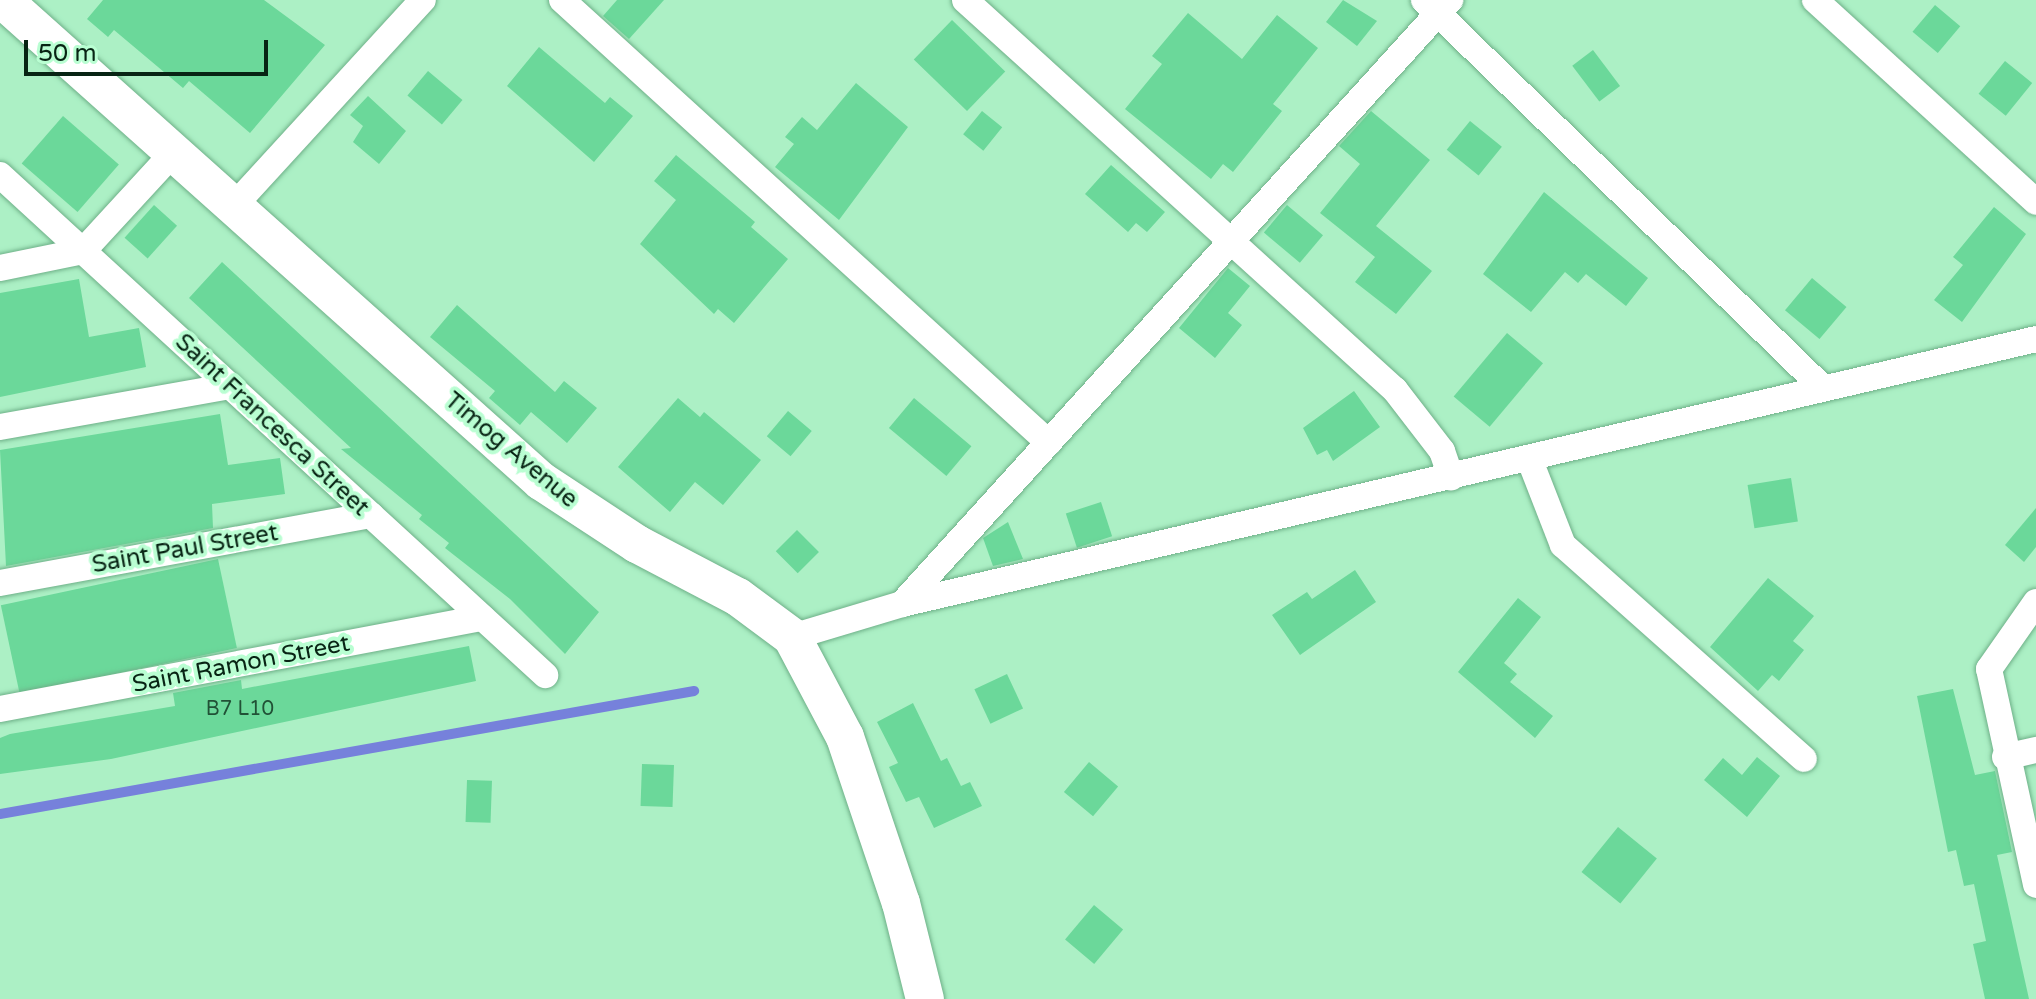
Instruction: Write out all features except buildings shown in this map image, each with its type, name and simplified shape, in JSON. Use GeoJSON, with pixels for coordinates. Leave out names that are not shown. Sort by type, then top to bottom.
{"type":"FeatureCollection","features":[{"type":"Feature","properties":{"kind":"main road","name":"Timog Avenue"},"geometry":{"type":"LineString","coordinates":[[8,2],[541,481],[637,544],[738,597],[792,637],[845,737],[901,903],[925,999]]}},
{"type":"Feature","properties":{"kind":"street"},"geometry":{"type":"LineString","coordinates":[[233,207],[423,0]]}},
{"type":"Feature","properties":{"kind":"street"},"geometry":{"type":"LineString","coordinates":[[562,0],[1049,443]]}},
{"type":"Feature","properties":{"kind":"street"},"geometry":{"type":"LineString","coordinates":[[965,0],[1395,390],[1442,451],[1451,477]]}},
{"type":"Feature","properties":{"kind":"street"},"geometry":{"type":"LineString","coordinates":[[1815,0],[2036,202]]}},
{"type":"Feature","properties":{"kind":"street"},"geometry":{"type":"LineString","coordinates":[[902,604],[1231,241],[1437,4],[1821,386]]}},
{"type":"Feature","properties":{"kind":"street"},"geometry":{"type":"LineString","coordinates":[[0,268],[83,251],[173,153]]}},
{"type":"Feature","properties":{"kind":"street","name":"Saint Francesca Street"},"geometry":{"type":"LineString","coordinates":[[0,175],[545,675]]}},
{"type":"Feature","properties":{"kind":"street"},"geometry":{"type":"LineString","coordinates":[[792,637],[902,604],[1451,477],[1821,386],[2036,339]]}},
{"type":"Feature","properties":{"kind":"street"},"geometry":{"type":"LineString","coordinates":[[0,427],[230,386]]}},
{"type":"Feature","properties":{"kind":"street"},"geometry":{"type":"LineString","coordinates":[[1529,458],[1551,525],[1580,562],[1804,759]]}},
{"type":"Feature","properties":{"kind":"street","name":"Saint Paul Street"},"geometry":{"type":"LineString","coordinates":[[0,583],[371,515]]}},
{"type":"Feature","properties":{"kind":"street"},"geometry":{"type":"LineString","coordinates":[[2036,602],[1989,669],[2005,757],[2036,882]]}},
{"type":"Feature","properties":{"kind":"street","name":"Saint Ramon Street"},"geometry":{"type":"LineString","coordinates":[[0,709],[482,618]]}},
{"type":"Feature","properties":{"kind":"street"},"geometry":{"type":"LineString","coordinates":[[2005,757],[2036,750]]}},
{"type":"Feature","properties":{"kind":"waterway"},"geometry":{"type":"LineString","coordinates":[[0,814],[694,691]]}}]}
